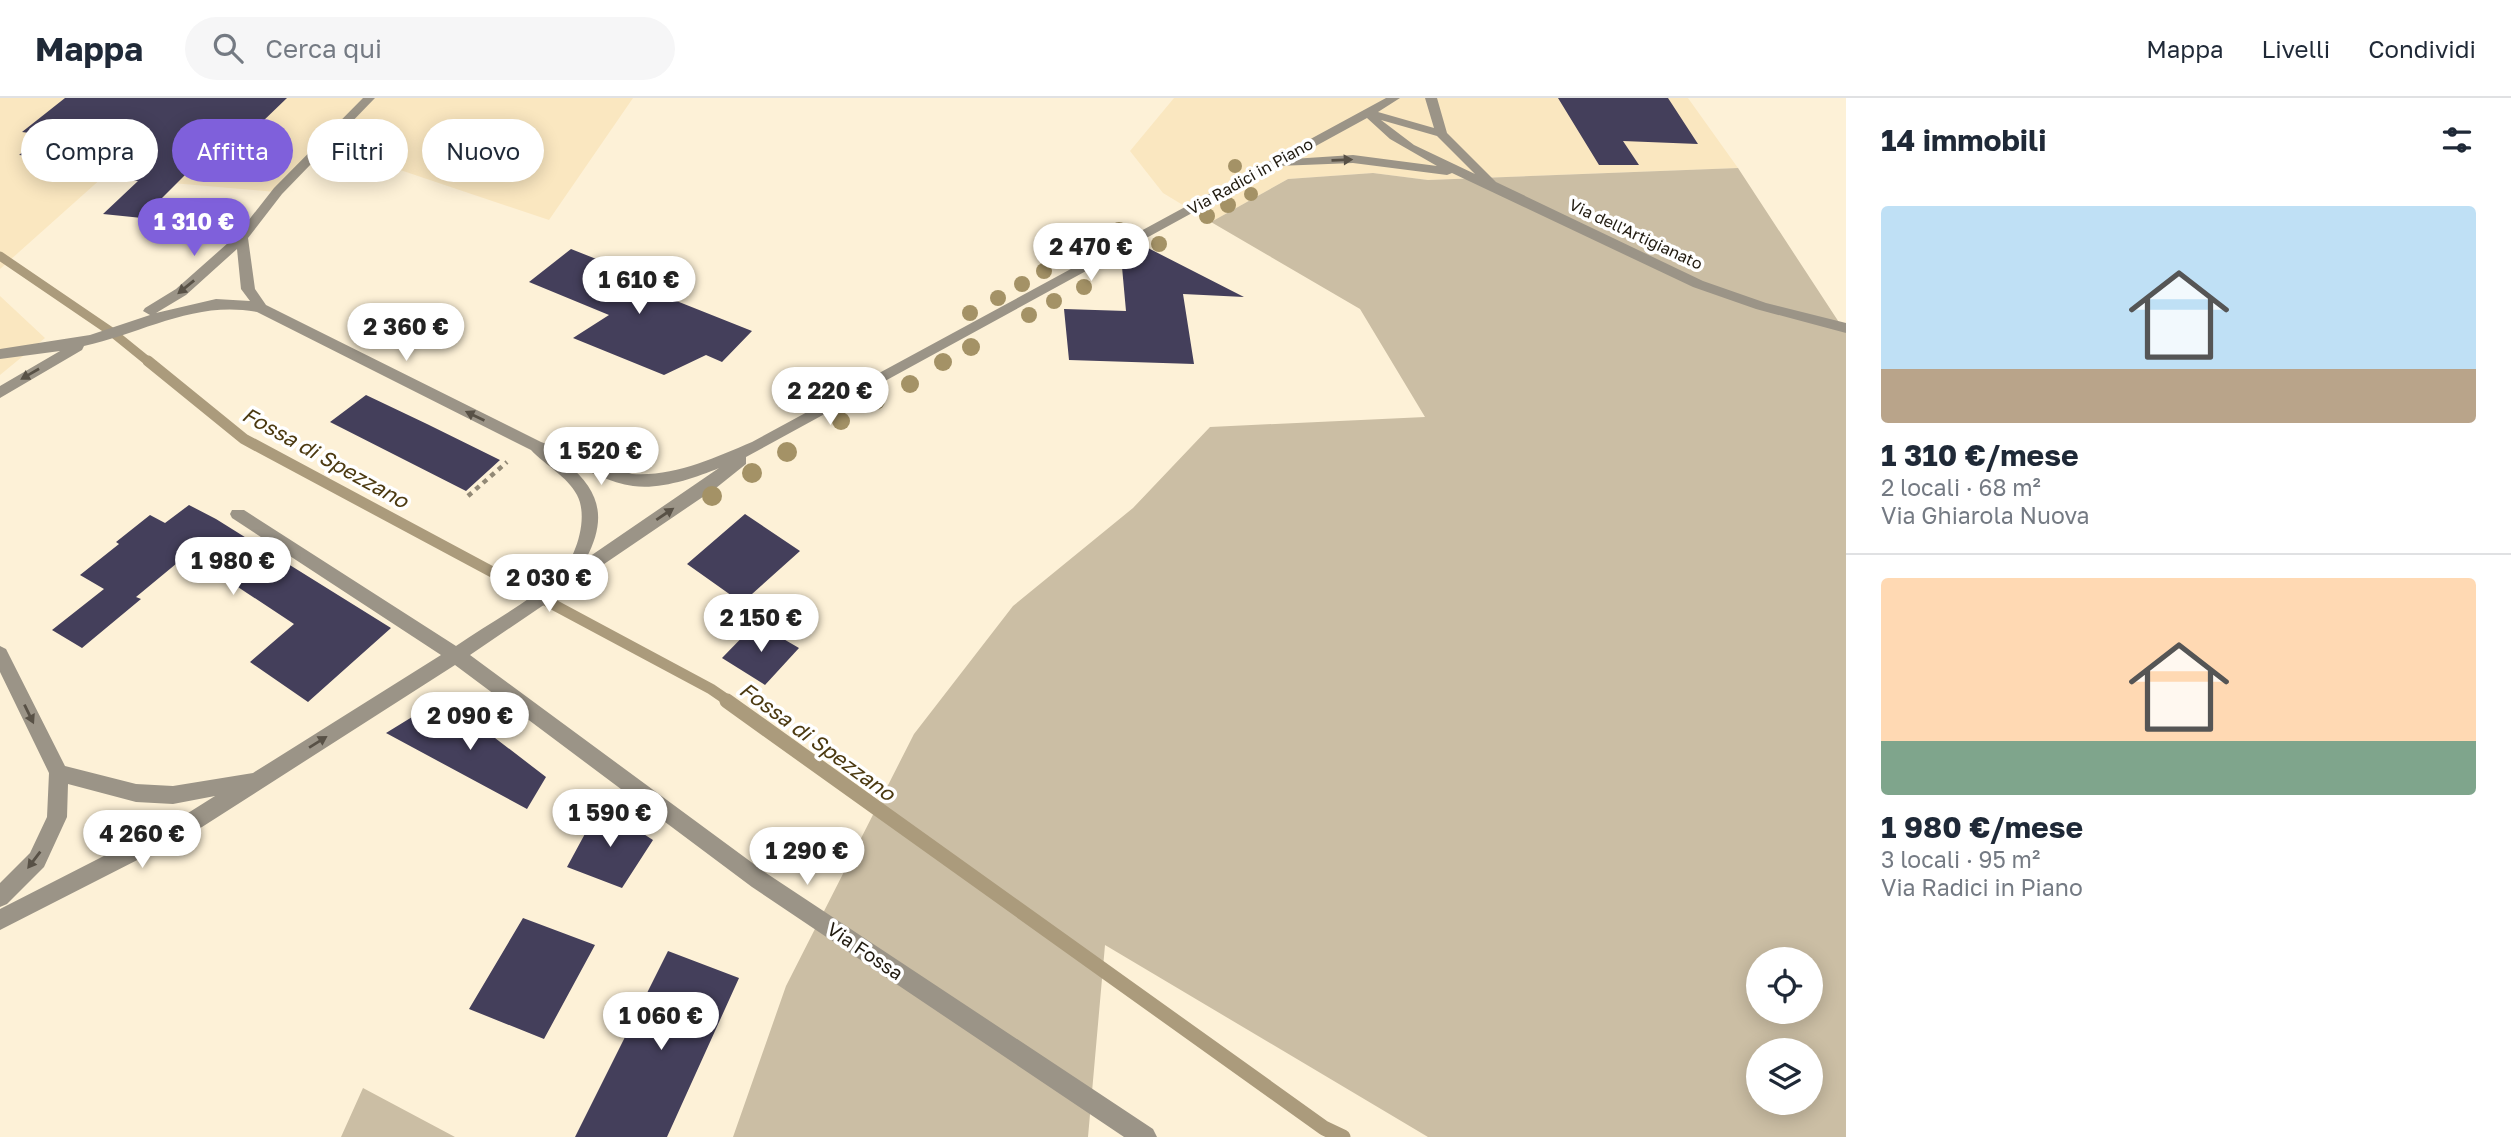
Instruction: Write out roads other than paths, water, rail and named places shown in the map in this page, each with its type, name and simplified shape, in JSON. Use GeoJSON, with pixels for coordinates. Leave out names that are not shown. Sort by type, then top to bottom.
{"type":"FeatureCollection","features":[{"type":"Feature","properties":{"kind":"street"},"geometry":{"type":"LineString","coordinates":[[169,306],[242,238],[278,191],[369,98]]}},
{"type":"Feature","properties":{"kind":"street","name":"Via Radici in Piano"},"geometry":{"type":"LineString","coordinates":[[757,446],[1394,98]]}},
{"type":"Feature","properties":{"kind":"street"},"geometry":{"type":"LineString","coordinates":[[1431,98],[1441,134]]}},
{"type":"Feature","properties":{"kind":"street","name":"Via dell'Artigianato"},"geometry":{"type":"LineString","coordinates":[[1369,113],[1441,134],[1495,187]]}},
{"type":"Feature","properties":{"kind":"street","name":"Via dell'Artigianato"},"geometry":{"type":"LineString","coordinates":[[1369,113],[1377,124],[1389,133],[1458,173],[1495,187],[1681,277],[1801,318],[1846,328]]}},
{"type":"Feature","properties":{"kind":"street","name":"Via dell'Artigianato"},"geometry":{"type":"LineString","coordinates":[[1274,163],[1353,159],[1458,173]]}},
{"type":"Feature","properties":{"kind":"street"},"geometry":{"type":"LineString","coordinates":[[242,238],[248,289],[261,307]]}},
{"type":"Feature","properties":{"kind":"street"},"geometry":{"type":"LineString","coordinates":[[0,393],[56,352],[114,333],[169,306],[242,302],[261,307],[382,371],[536,446],[631,480],[646,481],[699,470],[757,446]]}},
{"type":"Feature","properties":{"kind":"street"},"geometry":{"type":"LineString","coordinates":[[0,354],[56,352]]}},
{"type":"Feature","properties":{"kind":"street"},"geometry":{"type":"LineString","coordinates":[[536,446],[553,465],[573,478],[590,504],[593,524],[589,556]]}},
{"type":"Feature","properties":{"kind":"street"},"geometry":{"type":"LineString","coordinates":[[0,920],[195,820],[456,655],[566,579],[589,556],[710,484],[757,446]]}},
{"type":"Feature","properties":{"kind":"street","name":"Via Fossa"},"geometry":{"type":"LineString","coordinates":[[238,514],[456,655],[759,880],[1145,1137]]}},
{"type":"Feature","properties":{"kind":"street"},"geometry":{"type":"LineString","coordinates":[[0,654],[59,774],[57,817],[37,860],[0,897]]}},
{"type":"Feature","properties":{"kind":"street"},"geometry":{"type":"LineString","coordinates":[[59,774],[136,793],[173,795],[260,779]]}},
{"type":"Feature","properties":{"kind":"waterway","name":"Fossa di Spezzano"},"geometry":{"type":"LineString","coordinates":[[0,256],[113,333],[150,363]]}},
{"type":"Feature","properties":{"kind":"waterway","name":"Fossa di Spezzano"},"geometry":{"type":"LineString","coordinates":[[148,361],[244,439],[711,689],[730,702]]}},
{"type":"Feature","properties":{"kind":"waterway","name":"Fossa di Spezzano"},"geometry":{"type":"LineString","coordinates":[[727,701],[1324,1128],[1343,1137]]}}]}
